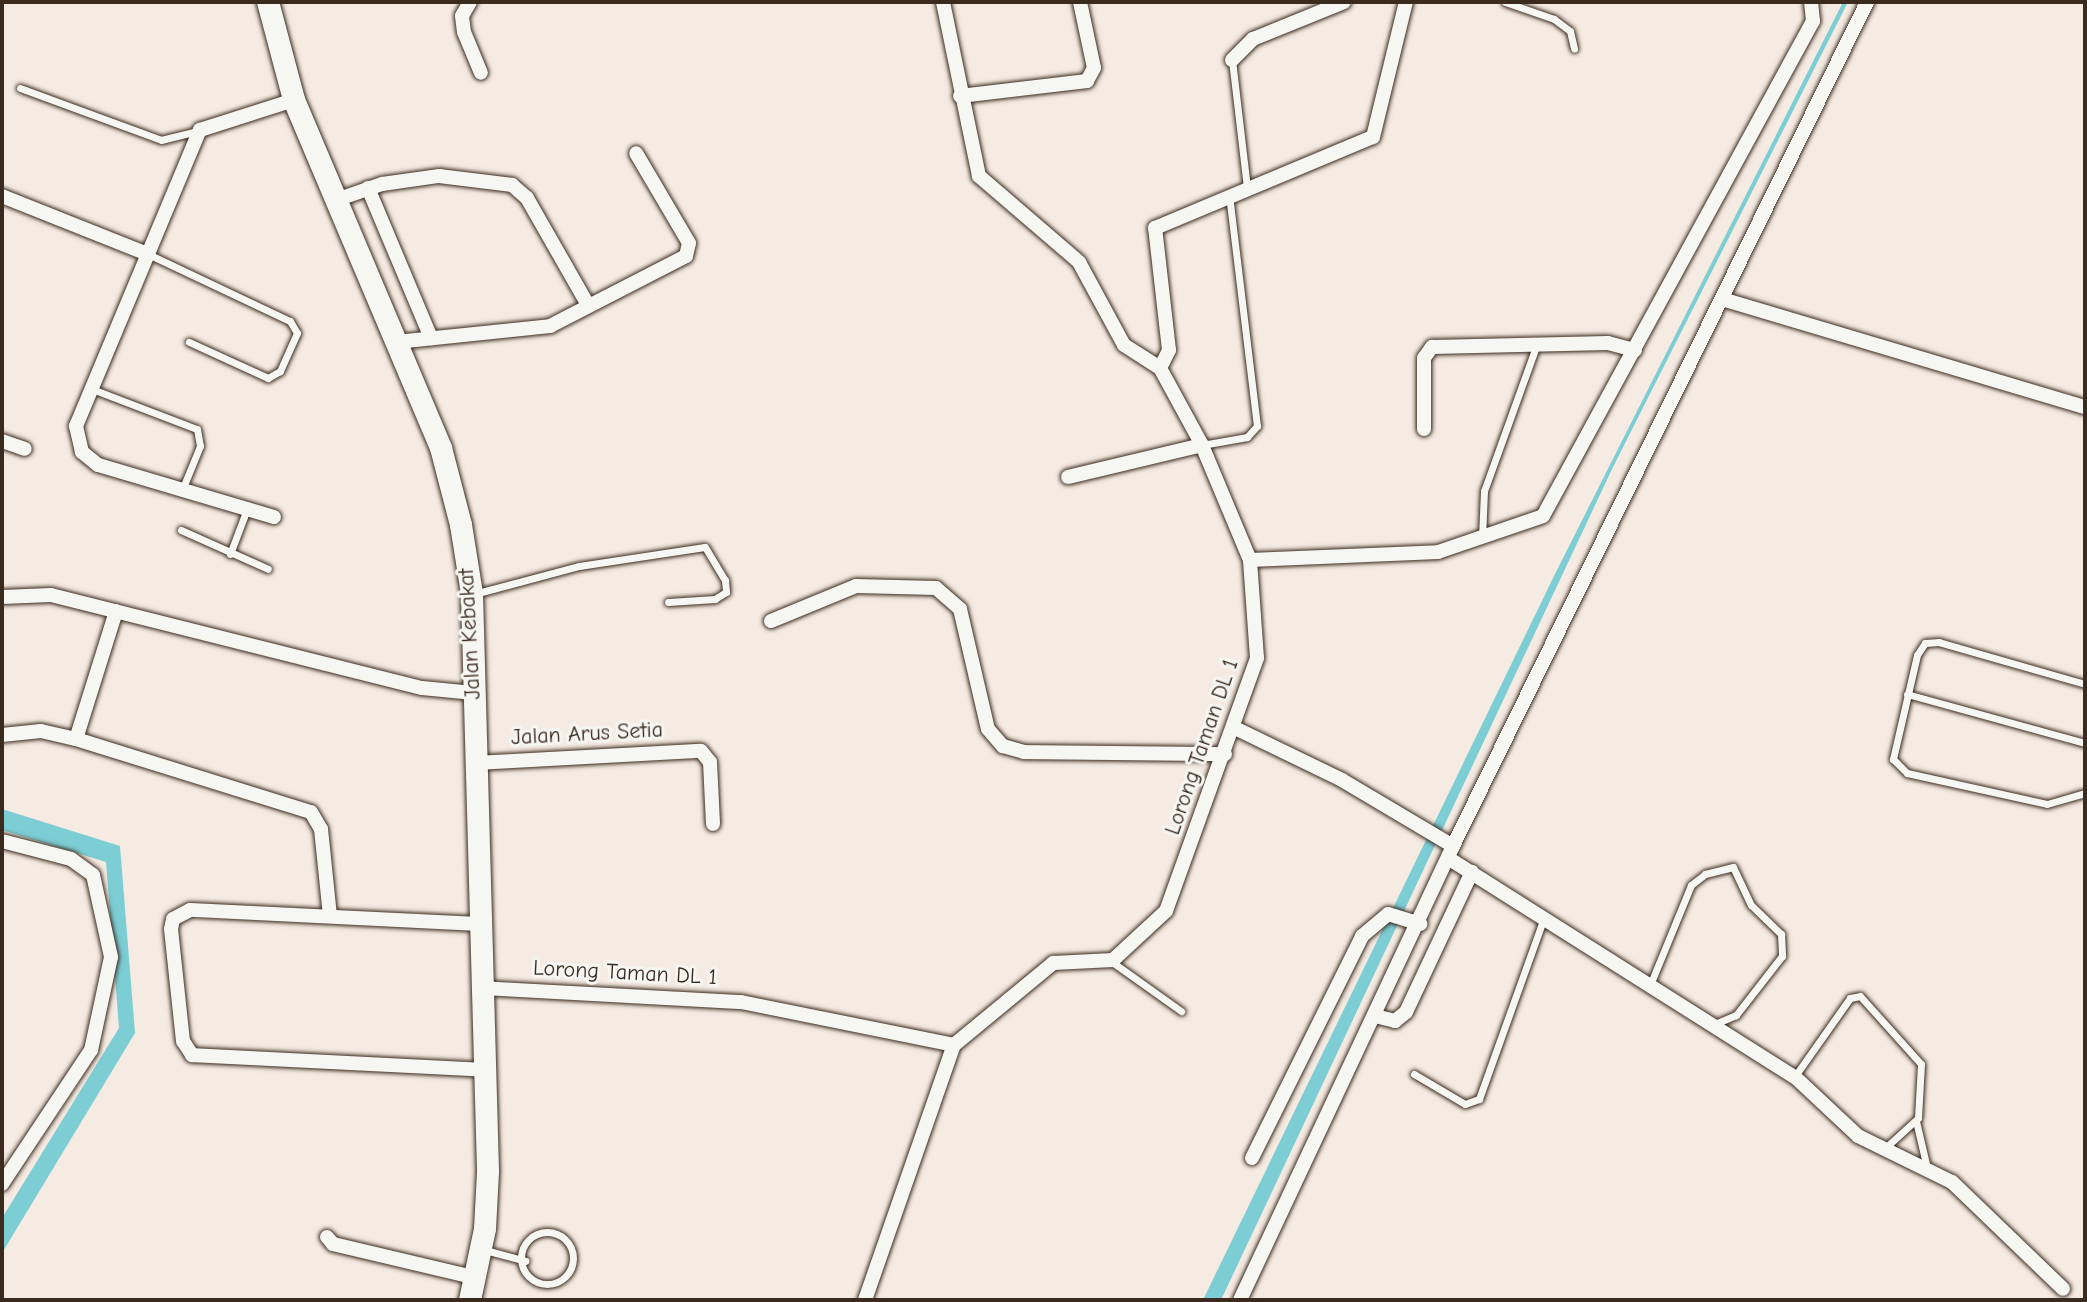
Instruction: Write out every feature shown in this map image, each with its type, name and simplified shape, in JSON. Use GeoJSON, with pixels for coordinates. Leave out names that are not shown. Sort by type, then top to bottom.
{"type":"FeatureCollection","features":[{"type":"Feature","properties":{"kind":"street","name":"Jalan Kebakat"},"geometry":{"type":"LineString","coordinates":[[268,2],[294,100],[441,448],[472,594],[488,1172],[482,1249],[470,1300]]}},
{"type":"Feature","properties":{"kind":"street"},"geometry":{"type":"LineString","coordinates":[[470,2],[462,16],[464,32],[481,73]]}},
{"type":"Feature","properties":{"kind":"street","name":"Lorong Taman DL 1"},"geometry":{"type":"LineString","coordinates":[[943,2],[960,96],[983,181],[1079,262],[1124,345],[1160,368],[1202,445],[1250,560],[1257,655],[1235,728],[1165,914],[1110,961]]}},
{"type":"Feature","properties":{"kind":"street"},"geometry":{"type":"LineString","coordinates":[[960,96],[1087,81],[1094,68],[1080,2]]}},
{"type":"Feature","properties":{"kind":"street"},"geometry":{"type":"LineString","coordinates":[[1232,60],[1253,39],[1344,2]]}},
{"type":"Feature","properties":{"kind":"street"},"geometry":{"type":"LineString","coordinates":[[1160,368],[1169,350],[1152,233],[1247,188],[1373,137],[1406,2]]}},
{"type":"Feature","properties":{"kind":"street"},"geometry":{"type":"LineString","coordinates":[[1250,560],[1438,552],[1543,516],[1813,21],[1811,2]]}},
{"type":"Feature","properties":{"kind":"street"},"geometry":{"type":"LineString","coordinates":[[1240,1300],[1409,949],[1448,848],[1867,2]]}},
{"type":"Feature","properties":{"kind":"street"},"geometry":{"type":"LineString","coordinates":[[274,517],[98,465],[82,452],[76,426],[200,130],[294,100]]}},
{"type":"Feature","properties":{"kind":"street"},"geometry":{"type":"LineString","coordinates":[[396,342],[550,326],[689,253],[636,153]]}},
{"type":"Feature","properties":{"kind":"street"},"geometry":{"type":"LineString","coordinates":[[336,200],[368,188],[439,176],[512,185],[527,198],[588,305]]}},
{"type":"Feature","properties":{"kind":"street"},"geometry":{"type":"LineString","coordinates":[[368,188],[431,338]]}},
{"type":"Feature","properties":{"kind":"street"},"geometry":{"type":"LineString","coordinates":[[2,196],[148,254]]}},
{"type":"Feature","properties":{"kind":"street"},"geometry":{"type":"LineString","coordinates":[[1722,299],[2085,407]]}},
{"type":"Feature","properties":{"kind":"street"},"geometry":{"type":"LineString","coordinates":[[1424,429],[1424,358],[1432,347],[1608,343],[1635,350]]}},
{"type":"Feature","properties":{"kind":"street"},"geometry":{"type":"LineString","coordinates":[[2,441],[25,449]]}},
{"type":"Feature","properties":{"kind":"street"},"geometry":{"type":"LineString","coordinates":[[1068,477],[1202,445]]}},
{"type":"Feature","properties":{"kind":"street"},"geometry":{"type":"LineString","coordinates":[[771,621],[856,586],[936,588],[960,609],[988,729],[1003,746],[1024,752],[1225,754]]}},
{"type":"Feature","properties":{"kind":"street"},"geometry":{"type":"LineString","coordinates":[[2,597],[42,594],[422,688],[474,693]]}},
{"type":"Feature","properties":{"kind":"street"},"geometry":{"type":"LineString","coordinates":[[76,739],[116,611]]}},
{"type":"Feature","properties":{"kind":"street"},"geometry":{"type":"LineString","coordinates":[[1235,728],[1415,823],[1448,848],[1472,872],[1795,1077],[1858,1136],[1952,1182],[2063,1289]]}},
{"type":"Feature","properties":{"kind":"street"},"geometry":{"type":"LineString","coordinates":[[2,735],[41,731],[76,739],[311,812],[321,829],[330,916]]}},
{"type":"Feature","properties":{"kind":"street","name":"Jalan Arus Setia"},"geometry":{"type":"LineString","coordinates":[[476,763],[701,751],[710,762],[713,824]]}},
{"type":"Feature","properties":{"kind":"street"},"geometry":{"type":"LineString","coordinates":[[2,841],[71,859],[93,875],[111,957],[91,1050],[2,1184]]}},
{"type":"Feature","properties":{"kind":"street"},"geometry":{"type":"LineString","coordinates":[[1375,1016],[1402,1017],[1472,872]]}},
{"type":"Feature","properties":{"kind":"street"},"geometry":{"type":"LineString","coordinates":[[479,924],[180,912],[171,929],[186,1049],[200,1057],[484,1070]]}},
{"type":"Feature","properties":{"kind":"street"},"geometry":{"type":"LineString","coordinates":[[1252,1158],[1362,936],[1388,914],[1418,922]]}},
{"type":"Feature","properties":{"kind":"street"},"geometry":{"type":"LineString","coordinates":[[1409,949],[1432,960]]}},
{"type":"Feature","properties":{"kind":"street"},"geometry":{"type":"LineString","coordinates":[[865,1300],[954,1045],[1053,963],[1110,961]]}},
{"type":"Feature","properties":{"kind":"street","name":"Lorong Taman DL 1"},"geometry":{"type":"LineString","coordinates":[[481,988],[741,1002],[954,1045]]}},
{"type":"Feature","properties":{"kind":"street"},"geometry":{"type":"LineString","coordinates":[[327,1237],[333,1244],[477,1278]]}},
{"type":"Feature","properties":{"kind":"lane"},"geometry":{"type":"LineString","coordinates":[[1505,2],[1554,19],[1570,31],[1574,49]]}},
{"type":"Feature","properties":{"kind":"lane"},"geometry":{"type":"LineString","coordinates":[[1232,60],[1247,188]]}},
{"type":"Feature","properties":{"kind":"lane"},"geometry":{"type":"LineString","coordinates":[[20,88],[161,140],[200,130]]}},
{"type":"Feature","properties":{"kind":"lane"},"geometry":{"type":"LineString","coordinates":[[1202,445],[1247,437],[1256,428],[1229,196]]}},
{"type":"Feature","properties":{"kind":"lane"},"geometry":{"type":"LineString","coordinates":[[148,254],[290,321],[297,333],[280,371],[268,378],[189,342]]}},
{"type":"Feature","properties":{"kind":"lane"},"geometry":{"type":"LineString","coordinates":[[1481,538],[1484,491],[1537,344]]}},
{"type":"Feature","properties":{"kind":"lane"},"geometry":{"type":"LineString","coordinates":[[92,389],[197,429],[200,446],[182,490]]}},
{"type":"Feature","properties":{"kind":"lane"},"geometry":{"type":"LineString","coordinates":[[230,554],[247,509]]}},
{"type":"Feature","properties":{"kind":"lane"},"geometry":{"type":"LineString","coordinates":[[181,530],[268,569]]}},
{"type":"Feature","properties":{"kind":"lane"},"geometry":{"type":"LineString","coordinates":[[472,594],[579,566],[705,547],[725,580],[726,592],[668,602]]}},
{"type":"Feature","properties":{"kind":"lane"},"geometry":{"type":"LineString","coordinates":[[2085,684],[1932,641],[1917,655],[1893,752],[1900,770],[2047,804],[2085,793]]}},
{"type":"Feature","properties":{"kind":"lane"},"geometry":{"type":"LineString","coordinates":[[1907,694],[2085,743]]}},
{"type":"Feature","properties":{"kind":"lane"},"geometry":{"type":"LineString","coordinates":[[1650,985],[1691,885],[1705,874],[1733,867],[1751,905],[1781,934],[1782,956],[1736,1015],[1712,1024]]}},
{"type":"Feature","properties":{"kind":"lane"},"geometry":{"type":"LineString","coordinates":[[1414,1074],[1465,1104],[1479,1099],[1544,918]]}},
{"type":"Feature","properties":{"kind":"lane"},"geometry":{"type":"LineString","coordinates":[[1110,961],[1181,1011]]}},
{"type":"Feature","properties":{"kind":"lane"},"geometry":{"type":"LineString","coordinates":[[1795,1077],[1850,998],[1860,996],[1920,1060],[1916,1121],[1927,1170]]}},
{"type":"Feature","properties":{"kind":"lane"},"geometry":{"type":"LineString","coordinates":[[1884,1149],[1916,1121]]}},
{"type":"Feature","properties":{"kind":"lane"},"geometry":{"type":"LineString","coordinates":[[538,1231],[559,1233],[570,1243],[566,1275],[557,1285],[531,1282],[526,1261],[530,1237],[538,1231]]}},
{"type":"Feature","properties":{"kind":"lane"},"geometry":{"type":"LineString","coordinates":[[482,1249],[526,1261]]}},
{"type":"Feature","properties":{"kind":"water"},"geometry":{"type":"Polygon","coordinates":[[[1843,2],[1848,2],[1613,467],[1221,1300],[1203,1300],[1554,576],[1843,2]]]}},
{"type":"Feature","properties":{"kind":"water"},"geometry":{"type":"Polygon","coordinates":[[[2,809],[120,846],[135,1033],[2,1253],[2,1218],[119,1028],[106,862],[2,830],[2,809]]]}}]}
